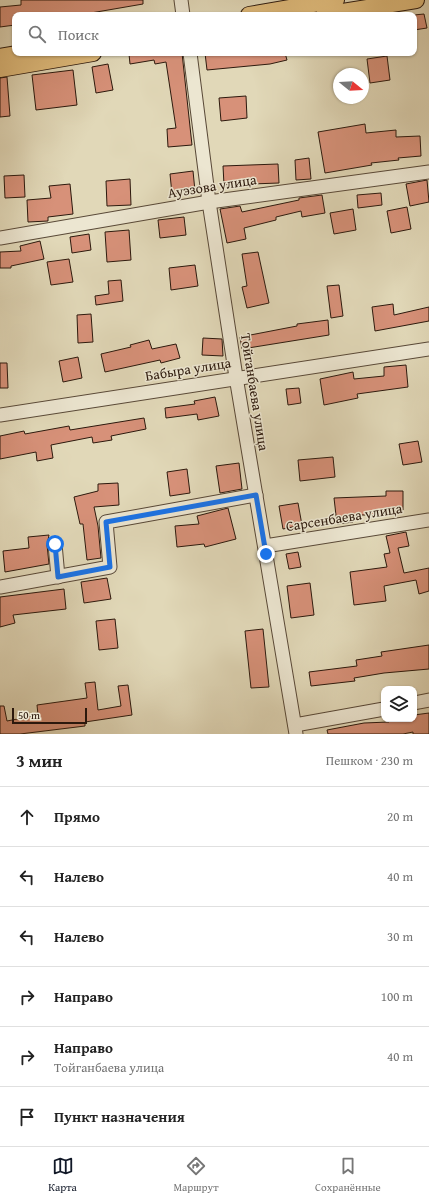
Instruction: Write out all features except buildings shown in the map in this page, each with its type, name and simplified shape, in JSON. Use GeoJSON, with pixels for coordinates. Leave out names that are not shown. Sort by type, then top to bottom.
{"type":"FeatureCollection","features":[{"type":"Feature","properties":{"kind":"main road"},"geometry":{"type":"LineString","coordinates":[[266,12],[336,0]]}},
{"type":"Feature","properties":{"kind":"main road"},"geometry":{"type":"LineString","coordinates":[[342,12],[416,0]]}},
{"type":"Feature","properties":{"kind":"main road"},"geometry":{"type":"LineString","coordinates":[[0,57],[12,55]]}},
{"type":"Feature","properties":{"kind":"main road"},"geometry":{"type":"LineString","coordinates":[[0,69],[76,56]]}},
{"type":"Feature","properties":{"kind":"street"},"geometry":{"type":"LineString","coordinates":[[181,0],[183,12]]}},
{"type":"Feature","properties":{"kind":"street","name":"Тойганбаева улица"},"geometry":{"type":"LineString","coordinates":[[190,56],[209,202],[236,377],[296,730]]}},
{"type":"Feature","properties":{"kind":"street","name":"Ауэзова улица"},"geometry":{"type":"LineString","coordinates":[[0,238],[209,202],[429,172]]}},
{"type":"Feature","properties":{"kind":"street","name":"Бабыра улица"},"geometry":{"type":"LineString","coordinates":[[0,415],[236,377],[429,349]]}},
{"type":"Feature","properties":{"kind":"street"},"geometry":{"type":"LineString","coordinates":[[0,587],[110,567],[106,522],[256,495]]}},
{"type":"Feature","properties":{"kind":"street","name":"Сарсенбаева улица"},"geometry":{"type":"LineString","coordinates":[[265,546],[429,520]]}},
{"type":"Feature","properties":{"kind":"street"},"geometry":{"type":"LineString","coordinates":[[55,544],[58,577]]}},
{"type":"Feature","properties":{"kind":"street"},"geometry":{"type":"LineString","coordinates":[[417,702],[429,700]]}},
{"type":"Feature","properties":{"kind":"street"},"geometry":{"type":"LineString","coordinates":[[296,730],[381,710]]}},
{"type":"Feature","properties":{"kind":"route"},"geometry":{"type":"LineString","coordinates":[[55,544],[58,577],[110,567],[106,522],[256,495],[266,554]]}}]}
